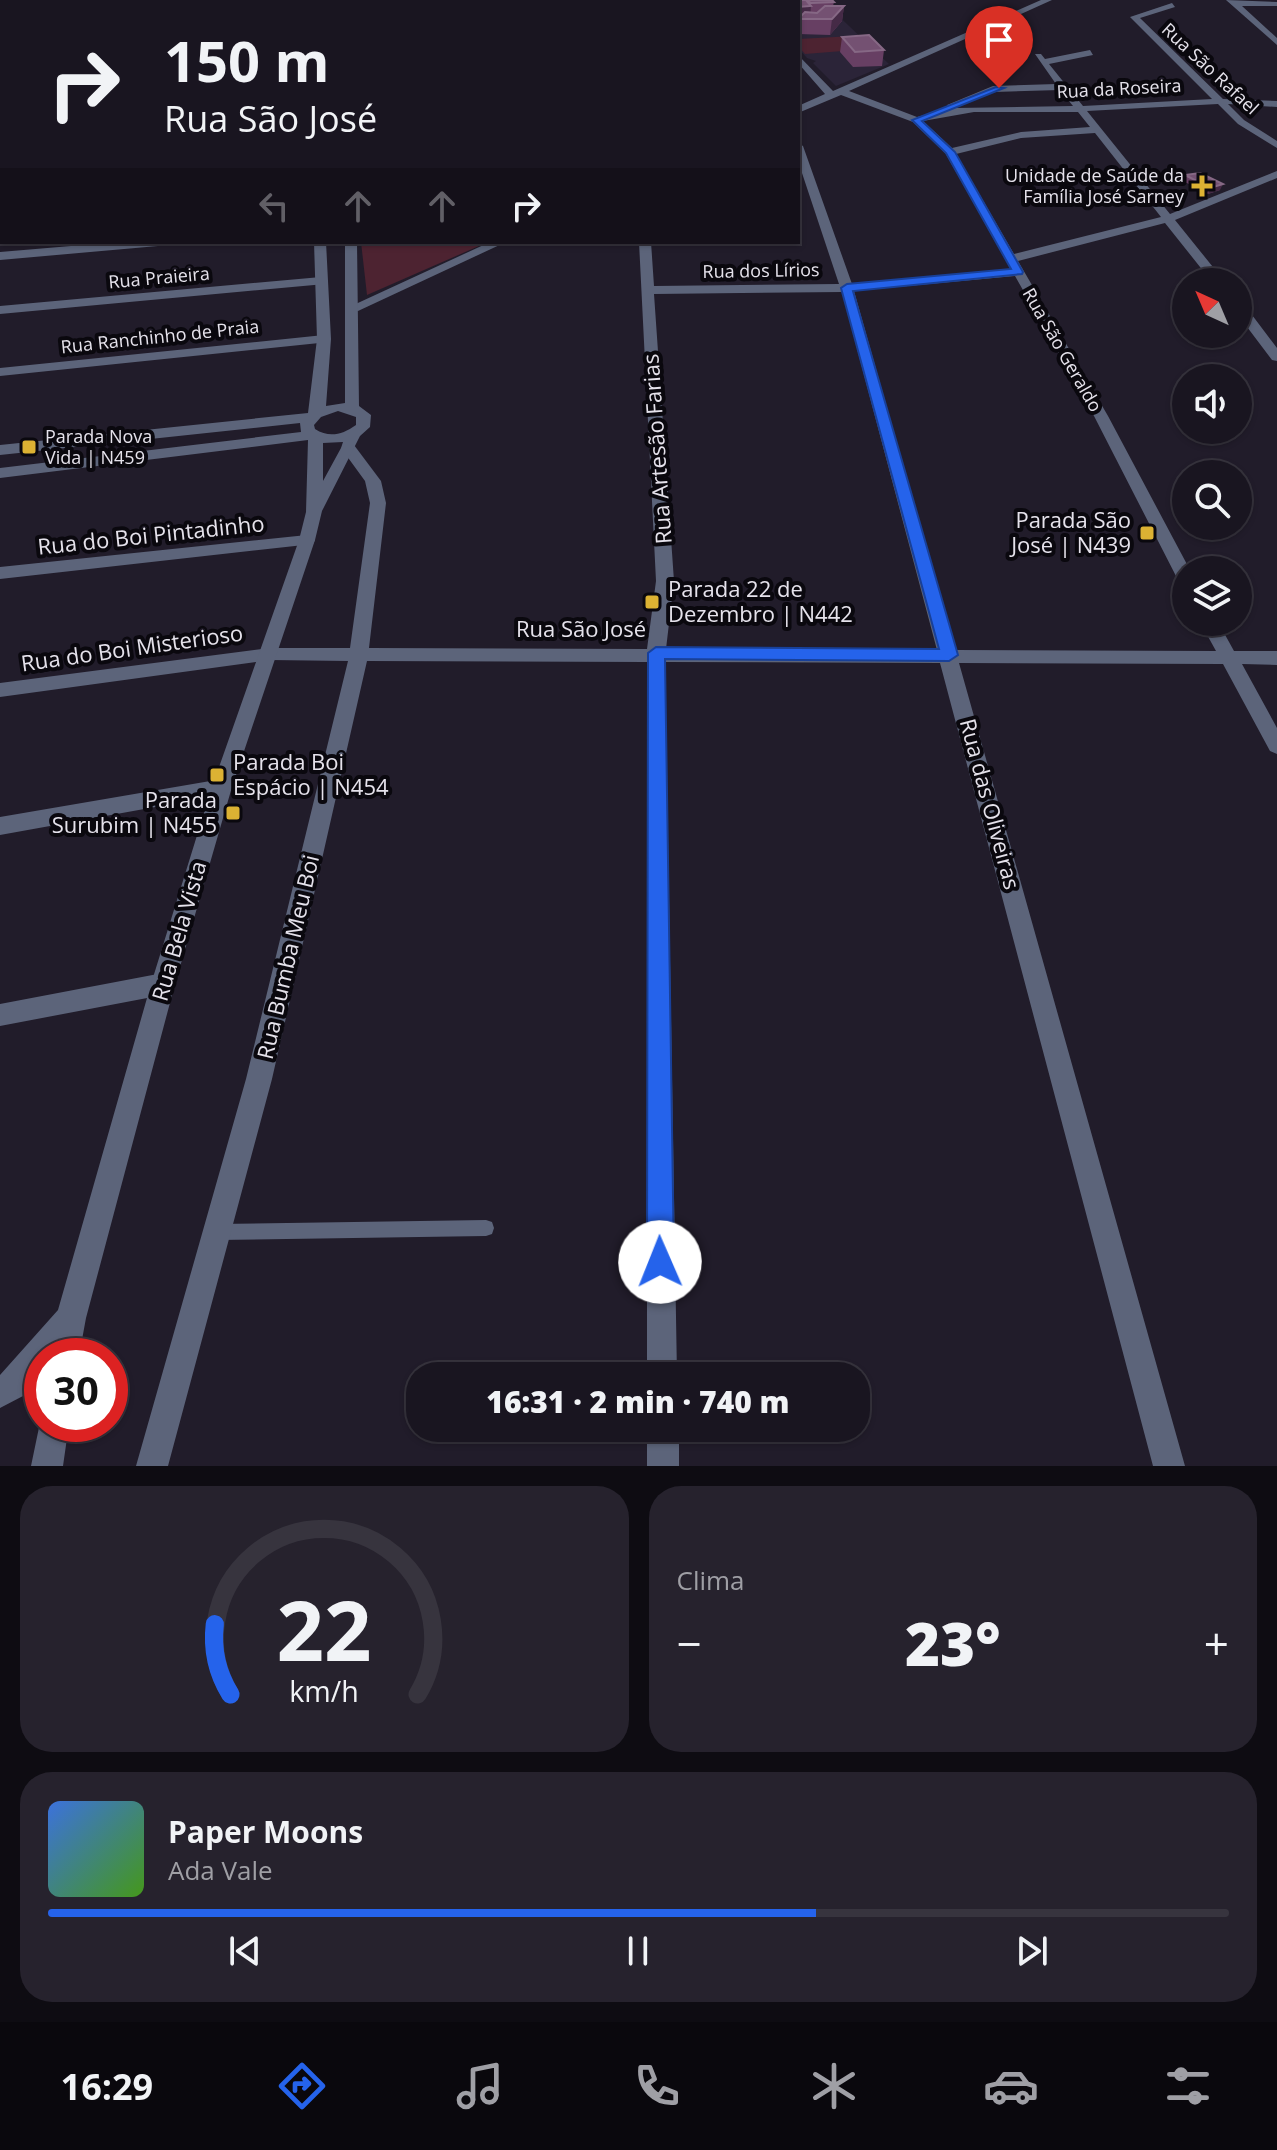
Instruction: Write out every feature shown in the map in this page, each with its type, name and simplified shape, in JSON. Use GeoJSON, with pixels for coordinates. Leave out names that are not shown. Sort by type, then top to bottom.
{"type":"FeatureCollection","features":[{"type":"Feature","properties":{"kind":"street"},"geometry":{"type":"LineString","coordinates":[[800,109],[1048,0]]}},
{"type":"Feature","properties":{"kind":"street"},"geometry":{"type":"LineString","coordinates":[[1232,2],[1277,4]]}},
{"type":"Feature","properties":{"kind":"street"},"geometry":{"type":"LineString","coordinates":[[1232,2],[1277,42]]}},
{"type":"Feature","properties":{"kind":"street","name":"Rua São Rafael"},"geometry":{"type":"LineString","coordinates":[[1172,5],[1142,13],[1134,17],[1135,20],[1241,122],[1277,145]]}},
{"type":"Feature","properties":{"kind":"street"},"geometry":{"type":"LineString","coordinates":[[1090,53],[1040,59],[1208,268]]}},
{"type":"Feature","properties":{"kind":"street"},"geometry":{"type":"LineString","coordinates":[[800,60],[836,93]]}},
{"type":"Feature","properties":{"kind":"street"},"geometry":{"type":"LineString","coordinates":[[939,112],[993,89],[1062,87]]}},
{"type":"Feature","properties":{"kind":"street","name":"Rua São Geraldo"},"geometry":{"type":"LineString","coordinates":[[836,93],[916,120],[950,152],[1101,416],[1174,556]]}},
{"type":"Feature","properties":{"kind":"street","name":"Rua da Roseira"},"geometry":{"type":"LineString","coordinates":[[916,120],[939,112],[1218,101],[1277,104]]}},
{"type":"Feature","properties":{"kind":"street"},"geometry":{"type":"LineString","coordinates":[[950,152],[1021,135],[1097,130]]}},
{"type":"Feature","properties":{"kind":"street","name":"Rua das Oliveiras"},"geometry":{"type":"LineString","coordinates":[[800,152],[847,288],[1169,1466]]}},
{"type":"Feature","properties":{"kind":"street"},"geometry":{"type":"LineString","coordinates":[[1010,259],[1170,218],[1277,174]]}},
{"type":"Feature","properties":{"kind":"street"},"geometry":{"type":"LineString","coordinates":[[0,256],[135,244]]}},
{"type":"Feature","properties":{"kind":"street"},"geometry":{"type":"LineString","coordinates":[[314,512],[314,436],[306,425],[314,415],[324,339],[320,244]]}},
{"type":"Feature","properties":{"kind":"street"},"geometry":{"type":"LineString","coordinates":[[351,244],[352,408]]}},
{"type":"Feature","properties":{"kind":"street"},"geometry":{"type":"LineString","coordinates":[[353,308],[496,244]]}},
{"type":"Feature","properties":{"kind":"street","name":"Rua Artesão Farias"},"geometry":{"type":"LineString","coordinates":[[645,244],[665,581],[656,653],[662,1362]]}},
{"type":"Feature","properties":{"kind":"street","name":"Rua dos Lírios"},"geometry":{"type":"LineString","coordinates":[[647,290],[847,288],[1018,272]]}},
{"type":"Feature","properties":{"kind":"street","name":"Rua Praieira"},"geometry":{"type":"LineString","coordinates":[[0,310],[321,281]]}},
{"type":"Feature","properties":{"kind":"street"},"geometry":{"type":"LineString","coordinates":[[1252,324],[1277,357]]}},
{"type":"Feature","properties":{"kind":"street","name":"Rua Ranchinho de Praia"},"geometry":{"type":"LineString","coordinates":[[0,372],[324,339]]}},
{"type":"Feature","properties":{"kind":"street"},"geometry":{"type":"LineString","coordinates":[[0,450],[314,415],[337,407],[352,408],[364,415],[366,421],[351,442],[314,512]]}},
{"type":"Feature","properties":{"kind":"street"},"geometry":{"type":"LineString","coordinates":[[0,473],[314,436],[351,442]]}},
{"type":"Feature","properties":{"kind":"street","name":"Rua Bumba Meu Boi"},"geometry":{"type":"LineString","coordinates":[[152,1466],[259,1079],[359,654],[378,503],[373,481],[351,442]]}},
{"type":"Feature","properties":{"kind":"street","name":"Rua Bela Vista"},"geometry":{"type":"LineString","coordinates":[[67,1338],[163,984],[222,787],[270,654],[314,512]]}},
{"type":"Feature","properties":{"kind":"street","name":"Rua do Boi Pintadinho"},"geometry":{"type":"LineString","coordinates":[[0,573],[307,540]]}},
{"type":"Feature","properties":{"kind":"street"},"geometry":{"type":"LineString","coordinates":[[1216,636],[1277,746]]}},
{"type":"Feature","properties":{"kind":"street","name":"Rua São José"},"geometry":{"type":"LineString","coordinates":[[270,654],[656,653],[1277,658]]}},
{"type":"Feature","properties":{"kind":"street","name":"Rua do Boi Misterioso"},"geometry":{"type":"LineString","coordinates":[[0,690],[270,654]]}},
{"type":"Feature","properties":{"kind":"street"},"geometry":{"type":"LineString","coordinates":[[0,826],[222,787]]}},
{"type":"Feature","properties":{"kind":"street"},"geometry":{"type":"LineString","coordinates":[[0,1015],[163,984]]}},
{"type":"Feature","properties":{"kind":"street"},"geometry":{"type":"LineString","coordinates":[[0,1393],[12,1385],[71,1318]]}},
{"type":"Feature","properties":{"kind":"street"},"geometry":{"type":"LineString","coordinates":[[47,1466],[50,1442]]}},
{"type":"Feature","properties":{"kind":"street"},"geometry":{"type":"LineString","coordinates":[[663,1442],[663,1466]]}},
{"type":"Feature","properties":{"kind":"lane"},"geometry":{"type":"LineString","coordinates":[[217,1232],[486,1228]]}},
{"type":"Feature","properties":{"kind":"shaded area"},"geometry":{"type":"Polygon","coordinates":[[[822,0],[889,64],[836,86],[813,63],[816,61],[807,58],[800,50],[800,1],[822,0]]]}},
{"type":"Feature","properties":{"kind":"shaded area"},"geometry":{"type":"Polygon","coordinates":[[[854,36],[868,49],[805,54],[800,48],[800,39],[854,36]]]}},
{"type":"Feature","properties":{"kind":"shaded area"},"geometry":{"type":"Polygon","coordinates":[[[361,244],[483,244],[367,295],[361,244]]]}},
{"type":"Feature","properties":{"kind":"building"},"geometry":{"type":"Polygon","coordinates":[[[800,0],[806,0],[811,6],[800,7],[800,0]]]}},
{"type":"Feature","properties":{"kind":"building"},"geometry":{"type":"Polygon","coordinates":[[[806,0],[832,0],[834,2],[811,3],[806,0]]]}},
{"type":"Feature","properties":{"kind":"building"},"geometry":{"type":"Polygon","coordinates":[[[825,6],[844,6],[832,19],[800,19],[805,12],[817,13],[825,6]]]}},
{"type":"Feature","properties":{"kind":"building"},"geometry":{"type":"Polygon","coordinates":[[[869,35],[884,50],[855,52],[842,37],[869,35]]]}},
{"type":"Feature","properties":{"kind":"building"},"geometry":{"type":"Polygon","coordinates":[[[1200,173],[1223,184],[1210,188],[1185,175],[1200,173]]]}},
{"type":"Feature","properties":{"kind":"place","name":"Unidade de Saúde da Família José Sarney"},"geometry":{"type":"Point","coordinates":[1202,186]}},
{"type":"Feature","properties":{"kind":"place","name":"Parada Nova Vida | N459"},"geometry":{"type":"Point","coordinates":[29,447]}},
{"type":"Feature","properties":{"kind":"place","name":"Parada São José | N439"},"geometry":{"type":"Point","coordinates":[1147,533]}},
{"type":"Feature","properties":{"kind":"place","name":"Parada 22 de Dezembro | N442"},"geometry":{"type":"Point","coordinates":[652,602]}},
{"type":"Feature","properties":{"kind":"place","name":"Parada Boi Espácio | N454"},"geometry":{"type":"Point","coordinates":[217,775]}},
{"type":"Feature","properties":{"kind":"place","name":"Parada Surubim | N455"},"geometry":{"type":"Point","coordinates":[233,813]}},
{"type":"Feature","properties":{"kind":"route"},"geometry":{"type":"LineString","coordinates":[[660,1262],[656,653],[949,655],[847,288],[1018,272],[950,152],[916,120],[999,88]]}}]}
